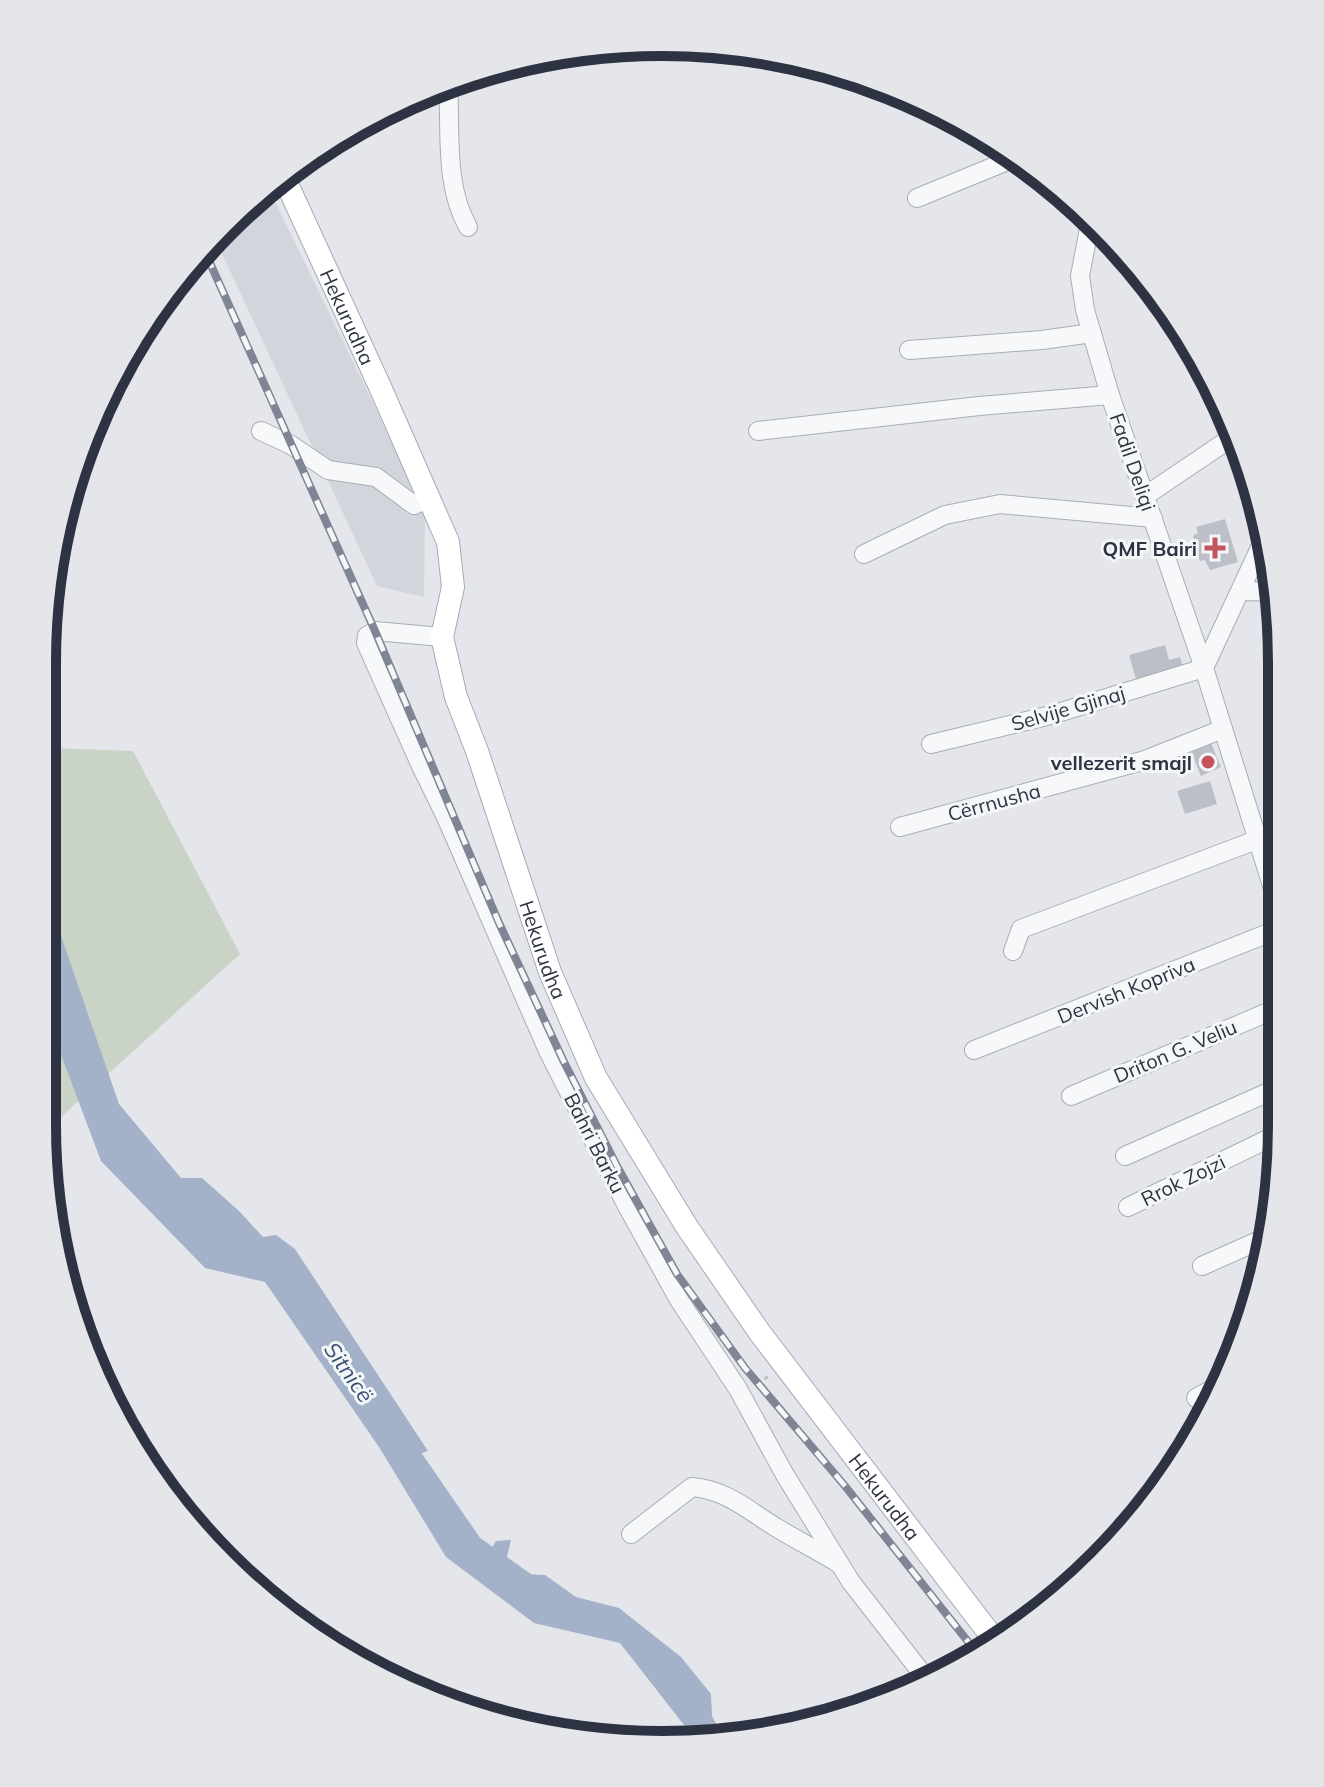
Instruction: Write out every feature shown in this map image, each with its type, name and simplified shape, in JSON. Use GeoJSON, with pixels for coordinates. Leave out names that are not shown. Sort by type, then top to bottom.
{"type":"FeatureCollection","features":[{"type":"Feature","properties":{"kind":"main road","name":"Hekurudha"},"geometry":{"type":"LineString","coordinates":[[288,185],[448,542],[453,587],[442,637],[456,697],[477,751],[550,972],[596,1078],[687,1227],[787,1370],[990,1634]]}},
{"type":"Feature","properties":{"kind":"street"},"geometry":{"type":"LineString","coordinates":[[449,95],[455,194],[468,227]]}},
{"type":"Feature","properties":{"kind":"street"},"geometry":{"type":"LineString","coordinates":[[917,198],[1005,162]]}},
{"type":"Feature","properties":{"kind":"street","name":"Fadil Deliqi"},"geometry":{"type":"LineString","coordinates":[[1089,231],[1080,276],[1092,333],[1110,395],[1268,862]]}},
{"type":"Feature","properties":{"kind":"street"},"geometry":{"type":"LineString","coordinates":[[909,350],[1092,333]]}},
{"type":"Feature","properties":{"kind":"street"},"geometry":{"type":"LineString","coordinates":[[758,431],[1110,395]]}},
{"type":"Feature","properties":{"kind":"street"},"geometry":{"type":"LineString","coordinates":[[261,431],[291,445],[328,470],[376,477],[414,505],[430,498]]}},
{"type":"Feature","properties":{"kind":"street"},"geometry":{"type":"LineString","coordinates":[[1145,496],[1226,441]]}},
{"type":"Feature","properties":{"kind":"street"},"geometry":{"type":"LineString","coordinates":[[864,554],[945,515],[1000,504],[1153,518]]}},
{"type":"Feature","properties":{"kind":"street"},"geometry":{"type":"LineString","coordinates":[[1204,668],[1258,553]]}},
{"type":"Feature","properties":{"kind":"street"},"geometry":{"type":"LineString","coordinates":[[1241,591],[1264,592]]}},
{"type":"Feature","properties":{"kind":"street","name":"Bahri Barku"},"geometry":{"type":"LineString","coordinates":[[442,637],[375,631],[367,636],[366,643],[549,1053],[679,1300],[738,1389],[785,1475],[841,1564],[922,1673]]}},
{"type":"Feature","properties":{"kind":"street","name":"Selvije Gjinaj"},"geometry":{"type":"LineString","coordinates":[[931,744],[1051,715],[1204,668]]}},
{"type":"Feature","properties":{"kind":"street","name":"Cërrnusha"},"geometry":{"type":"LineString","coordinates":[[900,827],[1142,761],[1223,729]]}},
{"type":"Feature","properties":{"kind":"street"},"geometry":{"type":"LineString","coordinates":[[1013,951],[1021,929],[1259,839]]}},
{"type":"Feature","properties":{"kind":"street","name":"Dervish Kopriva"},"geometry":{"type":"LineString","coordinates":[[974,1050],[1268,933]]}},
{"type":"Feature","properties":{"kind":"street","name":"Driton G. Veliu"},"geometry":{"type":"LineString","coordinates":[[1071,1096],[1268,1012]]}},
{"type":"Feature","properties":{"kind":"street"},"geometry":{"type":"LineString","coordinates":[[1125,1156],[1268,1092]]}},
{"type":"Feature","properties":{"kind":"street","name":"Rrok Zojzi"},"geometry":{"type":"LineString","coordinates":[[1128,1207],[1268,1139]]}},
{"type":"Feature","properties":{"kind":"street"},"geometry":{"type":"LineString","coordinates":[[1202,1266],[1256,1242]]}},
{"type":"Feature","properties":{"kind":"street"},"geometry":{"type":"LineString","coordinates":[[1196,1398],[1206,1392]]}},
{"type":"Feature","properties":{"kind":"street"},"geometry":{"type":"LineString","coordinates":[[631,1534],[692,1487],[707,1488],[727,1495],[776,1528],[841,1564]]}},
{"type":"Feature","properties":{"kind":"path"},"geometry":{"type":"LineString","coordinates":[[738,1389],[787,1370]]}},
{"type":"Feature","properties":{"kind":"shaded area"},"geometry":{"type":"Polygon","coordinates":[[[273,197],[425,510],[424,597],[377,586],[219,248],[273,197]]]}},
{"type":"Feature","properties":{"kind":"green space"},"geometry":{"type":"Polygon","coordinates":[[[56,748],[133,751],[240,954],[56,1122],[56,748]]]}},
{"type":"Feature","properties":{"kind":"water"},"geometry":{"type":"Polygon","coordinates":[[[56,921],[119,1104],[181,1178],[202,1178],[263,1237],[276,1235],[295,1249],[428,1451],[412,1456],[410,1479],[434,1505],[453,1499],[464,1532],[490,1551],[496,1541],[511,1540],[503,1573],[545,1575],[576,1597],[619,1608],[681,1657],[711,1694],[712,1716],[718,1728],[688,1730],[620,1643],[534,1623],[446,1557],[379,1447],[265,1282],[205,1268],[101,1161],[56,1041],[56,921]]]}},
{"type":"Feature","properties":{"kind":"building","name":"QMF Bairi"},"geometry":{"type":"Polygon","coordinates":[[[1225,519],[1238,562],[1210,570],[1205,560],[1200,561],[1193,536],[1198,533],[1196,527],[1225,519]]]}},
{"type":"Feature","properties":{"kind":"building"},"geometry":{"type":"Polygon","coordinates":[[[1165,645],[1169,660],[1180,657],[1185,674],[1138,686],[1129,655],[1165,645]]]}},
{"type":"Feature","properties":{"kind":"building"},"geometry":{"type":"Polygon","coordinates":[[[1211,743],[1221,767],[1201,776],[1191,751],[1211,743]]]}},
{"type":"Feature","properties":{"kind":"building"},"geometry":{"type":"Polygon","coordinates":[[[1210,781],[1217,804],[1185,814],[1177,791],[1210,781]]]}},
{"type":"Feature","properties":{"kind":"waterway","name":"Sitnicë"},"geometry":{"type":"LineString","coordinates":[[390,1432],[470,1548],[536,1595]]}},
{"type":"Feature","properties":{"kind":"railway"},"geometry":{"type":"LineString","coordinates":[[208,259],[375,631],[499,923],[618,1168],[677,1274],[745,1368],[845,1486],[971,1646]]}},
{"type":"Feature","properties":{"kind":"place","name":"QMF Bairi"},"geometry":{"type":"Point","coordinates":[1215,548]}},
{"type":"Feature","properties":{"kind":"place","name":"vellezerit smajl"},"geometry":{"type":"Point","coordinates":[1208,762]}}]}
